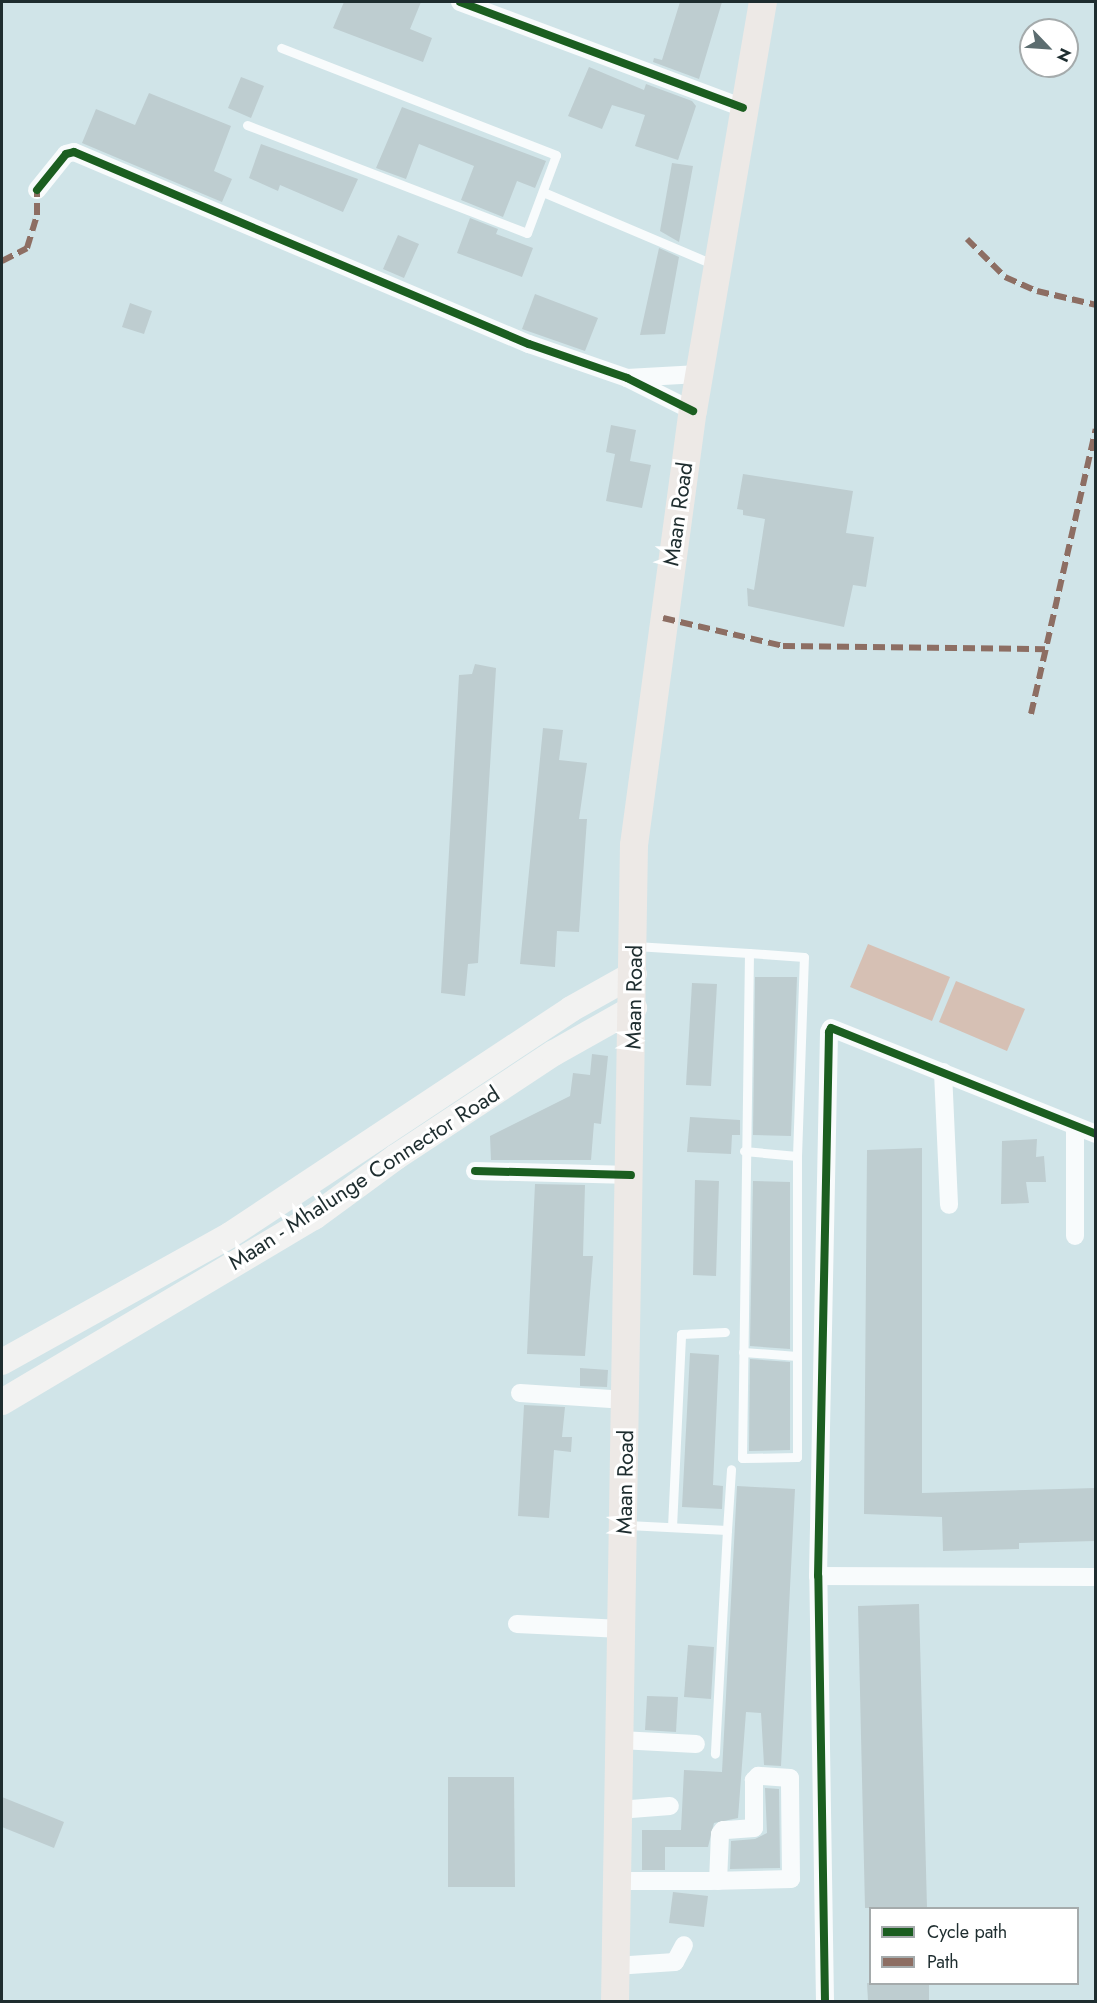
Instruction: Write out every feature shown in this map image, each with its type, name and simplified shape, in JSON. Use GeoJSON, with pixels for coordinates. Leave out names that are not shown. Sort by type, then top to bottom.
{"type":"FeatureCollection","features":[{"type":"Feature","properties":{"kind":"main road","name":"Maan Road"},"geometry":{"type":"LineString","coordinates":[[615,2001],[637,813],[693,411],[743,108],[763,2]]}},
{"type":"Feature","properties":{"kind":"main road","name":"Maan - Mhalunge Connector Road"},"geometry":{"type":"LineString","coordinates":[[2,1362],[272,1208],[571,1009],[634,960]]}},
{"type":"Feature","properties":{"kind":"main road","name":"Maan - Mhalunge Connector Road"},"geometry":{"type":"LineString","coordinates":[[2,1402],[286,1234],[554,1053],[634,1008]]}},
{"type":"Feature","properties":{"kind":"main road"},"geometry":{"type":"LineString","coordinates":[[272,1208],[286,1234]]}},
{"type":"Feature","properties":{"kind":"main road"},"geometry":{"type":"LineString","coordinates":[[116,1298],[128,1328]]}},
{"type":"Feature","properties":{"kind":"street"},"geometry":{"type":"LineString","coordinates":[[460,2],[743,108]]}},
{"type":"Feature","properties":{"kind":"street"},"geometry":{"type":"LineString","coordinates":[[37,190],[66,154],[74,152],[529,344],[627,378],[693,411]]}},
{"type":"Feature","properties":{"kind":"street"},"geometry":{"type":"LineString","coordinates":[[627,378],[699,374]]}},
{"type":"Feature","properties":{"kind":"street"},"geometry":{"type":"LineString","coordinates":[[825,2001],[818,1576],[829,1032],[831,1028],[1095,1134]]}},
{"type":"Feature","properties":{"kind":"street"},"geometry":{"type":"LineString","coordinates":[[943,1072],[949,1205]]}},
{"type":"Feature","properties":{"kind":"street"},"geometry":{"type":"LineString","coordinates":[[1075,1126],[1075,1236]]}},
{"type":"Feature","properties":{"kind":"street"},"geometry":{"type":"LineString","coordinates":[[475,1171],[631,1175]]}},
{"type":"Feature","properties":{"kind":"street"},"geometry":{"type":"LineString","coordinates":[[520,1393],[626,1400]]}},
{"type":"Feature","properties":{"kind":"street"},"geometry":{"type":"LineString","coordinates":[[818,1576],[1095,1577]]}},
{"type":"Feature","properties":{"kind":"street"},"geometry":{"type":"LineString","coordinates":[[517,1624],[622,1629]]}},
{"type":"Feature","properties":{"kind":"street"},"geometry":{"type":"LineString","coordinates":[[620,1740],[696,1744]]}},
{"type":"Feature","properties":{"kind":"street"},"geometry":{"type":"LineString","coordinates":[[617,1881],[718,1881],[791,1879],[790,1778],[758,1776],[754,1780],[754,1828],[723,1830],[720,1834],[718,1881]]}},
{"type":"Feature","properties":{"kind":"street"},"geometry":{"type":"LineString","coordinates":[[618,1810],[670,1806]]}},
{"type":"Feature","properties":{"kind":"street"},"geometry":{"type":"LineString","coordinates":[[615,1966],[675,1962],[684,1945]]}},
{"type":"Feature","properties":{"kind":"lane"},"geometry":{"type":"LineString","coordinates":[[247,125],[527,233],[556,155],[281,48]]}},
{"type":"Feature","properties":{"kind":"lane"},"geometry":{"type":"LineString","coordinates":[[543,192],[717,266]]}},
{"type":"Feature","properties":{"kind":"lane"},"geometry":{"type":"LineString","coordinates":[[634,960],[749,953],[804,957],[797,1156],[797,1457],[742,1458],[744,1151],[749,953]]}},
{"type":"Feature","properties":{"kind":"lane"},"geometry":{"type":"LineString","coordinates":[[744,1151],[797,1156]]}},
{"type":"Feature","properties":{"kind":"lane"},"geometry":{"type":"LineString","coordinates":[[672,1527],[681,1334],[725,1332]]}},
{"type":"Feature","properties":{"kind":"lane"},"geometry":{"type":"LineString","coordinates":[[743,1352],[797,1356]]}},
{"type":"Feature","properties":{"kind":"lane"},"geometry":{"type":"LineString","coordinates":[[715,1754],[731,1469]]}},
{"type":"Feature","properties":{"kind":"lane"},"geometry":{"type":"LineString","coordinates":[[624,1524],[727,1530]]}},
{"type":"Feature","properties":{"kind":"shaded area"},"geometry":{"type":"Polygon","coordinates":[[[868,944],[950,977],[932,1021],[850,987],[868,944]]]}},
{"type":"Feature","properties":{"kind":"shaded area"},"geometry":{"type":"Polygon","coordinates":[[[956,981],[1025,1009],[1007,1051],[939,1022],[956,981]]]}},
{"type":"Feature","properties":{"kind":"building"},"geometry":{"type":"Polygon","coordinates":[[[344,2],[421,2],[410,29],[432,38],[423,62],[333,28],[344,2]]]}},
{"type":"Feature","properties":{"kind":"building"},"geometry":{"type":"Polygon","coordinates":[[[680,2],[722,2],[699,79],[653,62],[654,58],[662,60],[680,2]]]}},
{"type":"Feature","properties":{"kind":"building"},"geometry":{"type":"Polygon","coordinates":[[[589,67],[644,90],[646,84],[692,101],[696,106],[678,160],[635,146],[645,115],[612,105],[602,129],[568,116],[589,67]]]}},
{"type":"Feature","properties":{"kind":"building"},"geometry":{"type":"Polygon","coordinates":[[[241,77],[264,86],[251,118],[228,108],[241,77]]]}},
{"type":"Feature","properties":{"kind":"building"},"geometry":{"type":"Polygon","coordinates":[[[149,93],[231,126],[214,171],[232,179],[222,202],[82,143],[96,109],[135,125],[149,93]]]}},
{"type":"Feature","properties":{"kind":"building"},"geometry":{"type":"Polygon","coordinates":[[[402,107],[546,161],[535,188],[517,181],[503,217],[461,200],[474,166],[419,144],[406,179],[376,168],[402,107]]]}},
{"type":"Feature","properties":{"kind":"building"},"geometry":{"type":"Polygon","coordinates":[[[261,144],[358,179],[343,212],[280,185],[278,191],[249,178],[261,144]]]}},
{"type":"Feature","properties":{"kind":"building"},"geometry":{"type":"Polygon","coordinates":[[[672,163],[693,166],[679,242],[660,231],[672,163]]]}},
{"type":"Feature","properties":{"kind":"building"},"geometry":{"type":"Polygon","coordinates":[[[470,218],[498,229],[496,234],[533,248],[522,277],[457,253],[470,218]]]}},
{"type":"Feature","properties":{"kind":"building"},"geometry":{"type":"Polygon","coordinates":[[[398,235],[419,244],[404,278],[383,269],[398,235]]]}},
{"type":"Feature","properties":{"kind":"building"},"geometry":{"type":"Polygon","coordinates":[[[659,248],[679,257],[665,334],[640,335],[659,248]]]}},
{"type":"Feature","properties":{"kind":"building"},"geometry":{"type":"Polygon","coordinates":[[[535,294],[598,318],[585,351],[522,329],[535,294]]]}},
{"type":"Feature","properties":{"kind":"building"},"geometry":{"type":"Polygon","coordinates":[[[130,303],[152,311],[144,334],[122,327],[130,303]]]}},
{"type":"Feature","properties":{"kind":"building"},"geometry":{"type":"Polygon","coordinates":[[[611,425],[636,430],[630,461],[651,465],[642,508],[606,501],[615,454],[606,452],[611,425]]]}},
{"type":"Feature","properties":{"kind":"building"},"geometry":{"type":"Polygon","coordinates":[[[743,474],[853,491],[846,533],[874,537],[866,587],[853,585],[844,627],[748,606],[747,588],[754,590],[765,519],[743,515],[743,510],[737,509],[743,474]]]}},
{"type":"Feature","properties":{"kind":"building"},"geometry":{"type":"Polygon","coordinates":[[[475,664],[496,668],[478,963],[468,964],[465,996],[441,993],[459,675],[472,674],[475,664]]]}},
{"type":"Feature","properties":{"kind":"building"},"geometry":{"type":"Polygon","coordinates":[[[543,728],[563,730],[559,760],[587,763],[579,819],[587,819],[579,932],[557,931],[555,967],[520,964],[543,728]]]}},
{"type":"Feature","properties":{"kind":"building"},"geometry":{"type":"Polygon","coordinates":[[[755,977],[797,977],[791,1136],[753,1135],[755,977]]]}},
{"type":"Feature","properties":{"kind":"building"},"geometry":{"type":"Polygon","coordinates":[[[692,983],[717,984],[711,1086],[686,1085],[692,983]]]}},
{"type":"Feature","properties":{"kind":"building"},"geometry":{"type":"Polygon","coordinates":[[[592,1054],[608,1056],[601,1124],[594,1123],[591,1160],[491,1160],[490,1136],[570,1096],[573,1073],[590,1075],[592,1054]]]}},
{"type":"Feature","properties":{"kind":"building"},"geometry":{"type":"Polygon","coordinates":[[[690,1117],[740,1120],[740,1135],[732,1135],[731,1154],[687,1152],[690,1117]]]}},
{"type":"Feature","properties":{"kind":"building"},"geometry":{"type":"Polygon","coordinates":[[[1037,1139],[1036,1157],[1044,1156],[1046,1182],[1026,1182],[1029,1203],[1001,1204],[1002,1141],[1037,1139]]]}},
{"type":"Feature","properties":{"kind":"building"},"geometry":{"type":"Polygon","coordinates":[[[922,1148],[922,1493],[1095,1488],[1095,1541],[1019,1543],[1019,1549],[943,1551],[942,1517],[864,1514],[867,1150],[922,1148]]]}},
{"type":"Feature","properties":{"kind":"building"},"geometry":{"type":"Polygon","coordinates":[[[695,1180],[719,1181],[716,1276],[693,1275],[695,1180]]]}},
{"type":"Feature","properties":{"kind":"building"},"geometry":{"type":"Polygon","coordinates":[[[753,1181],[790,1182],[790,1349],[750,1346],[753,1181]]]}},
{"type":"Feature","properties":{"kind":"building"},"geometry":{"type":"Polygon","coordinates":[[[535,1184],[585,1185],[583,1256],[593,1256],[585,1356],[527,1354],[535,1184]]]}},
{"type":"Feature","properties":{"kind":"building"},"geometry":{"type":"Polygon","coordinates":[[[690,1353],[719,1355],[713,1485],[723,1486],[722,1509],[682,1507],[690,1353]]]}},
{"type":"Feature","properties":{"kind":"building"},"geometry":{"type":"Polygon","coordinates":[[[750,1359],[790,1362],[790,1450],[749,1451],[750,1359]]]}},
{"type":"Feature","properties":{"kind":"building"},"geometry":{"type":"Polygon","coordinates":[[[580,1368],[608,1370],[607,1387],[580,1386],[580,1368]]]}},
{"type":"Feature","properties":{"kind":"building"},"geometry":{"type":"Polygon","coordinates":[[[524,1405],[565,1407],[562,1437],[572,1437],[571,1452],[554,1450],[549,1518],[518,1516],[524,1405]]]}},
{"type":"Feature","properties":{"kind":"building"},"geometry":{"type":"Polygon","coordinates":[[[737,1486],[795,1489],[781,1766],[764,1765],[761,1713],[746,1712],[738,1818],[714,1823],[708,1847],[665,1847],[665,1870],[642,1870],[642,1830],[681,1830],[684,1770],[722,1772],[737,1486]]]}},
{"type":"Feature","properties":{"kind":"building"},"geometry":{"type":"Polygon","coordinates":[[[919,1604],[927,1907],[865,1908],[858,1606],[919,1604]]]}},
{"type":"Feature","properties":{"kind":"building"},"geometry":{"type":"Polygon","coordinates":[[[688,1645],[714,1647],[711,1699],[684,1697],[688,1645]]]}},
{"type":"Feature","properties":{"kind":"building"},"geometry":{"type":"Polygon","coordinates":[[[647,1696],[678,1697],[676,1732],[645,1730],[647,1696]]]}},
{"type":"Feature","properties":{"kind":"building"},"geometry":{"type":"Polygon","coordinates":[[[448,1777],[514,1777],[515,1887],[448,1887],[448,1777]]]}},
{"type":"Feature","properties":{"kind":"building"},"geometry":{"type":"Polygon","coordinates":[[[765,1788],[779,1789],[780,1868],[730,1869],[731,1841],[755,1839],[767,1833],[765,1788]]]}},
{"type":"Feature","properties":{"kind":"building"},"geometry":{"type":"Polygon","coordinates":[[[2,1797],[64,1822],[54,1848],[2,1827],[2,1797]]]}},
{"type":"Feature","properties":{"kind":"building"},"geometry":{"type":"Polygon","coordinates":[[[673,1892],[708,1896],[704,1927],[669,1923],[673,1892]]]}},
{"type":"Feature","properties":{"kind":"building"},"geometry":{"type":"Polygon","coordinates":[[[867,1983],[869,1985],[929,1985],[929,2001],[868,2001],[867,1983]]]}},
{"type":"Feature","properties":{"kind":"marked path"},"geometry":{"type":"LineString","coordinates":[[2,261],[27,248],[37,215],[37,190]]}},
{"type":"Feature","properties":{"kind":"marked path"},"geometry":{"type":"LineString","coordinates":[[967,239],[1005,277],[1037,291],[1096,305]]}},
{"type":"Feature","properties":{"kind":"marked path"},"geometry":{"type":"LineString","coordinates":[[1031,714],[1096,429]]}},
{"type":"Feature","properties":{"kind":"marked path"},"geometry":{"type":"LineString","coordinates":[[663,618],[783,646],[1045,649]]}},
{"type":"Feature","properties":{"kind":"cycle path"},"geometry":{"type":"LineString","coordinates":[[460,2],[743,108]]}},
{"type":"Feature","properties":{"kind":"cycle path"},"geometry":{"type":"LineString","coordinates":[[37,190],[66,154],[74,152],[529,344],[627,378],[693,411]]}},
{"type":"Feature","properties":{"kind":"cycle path"},"geometry":{"type":"LineString","coordinates":[[825,2002],[818,1576],[829,1032],[831,1028],[1096,1134]]}},
{"type":"Feature","properties":{"kind":"cycle path"},"geometry":{"type":"LineString","coordinates":[[475,1171],[631,1175]]}}]}
